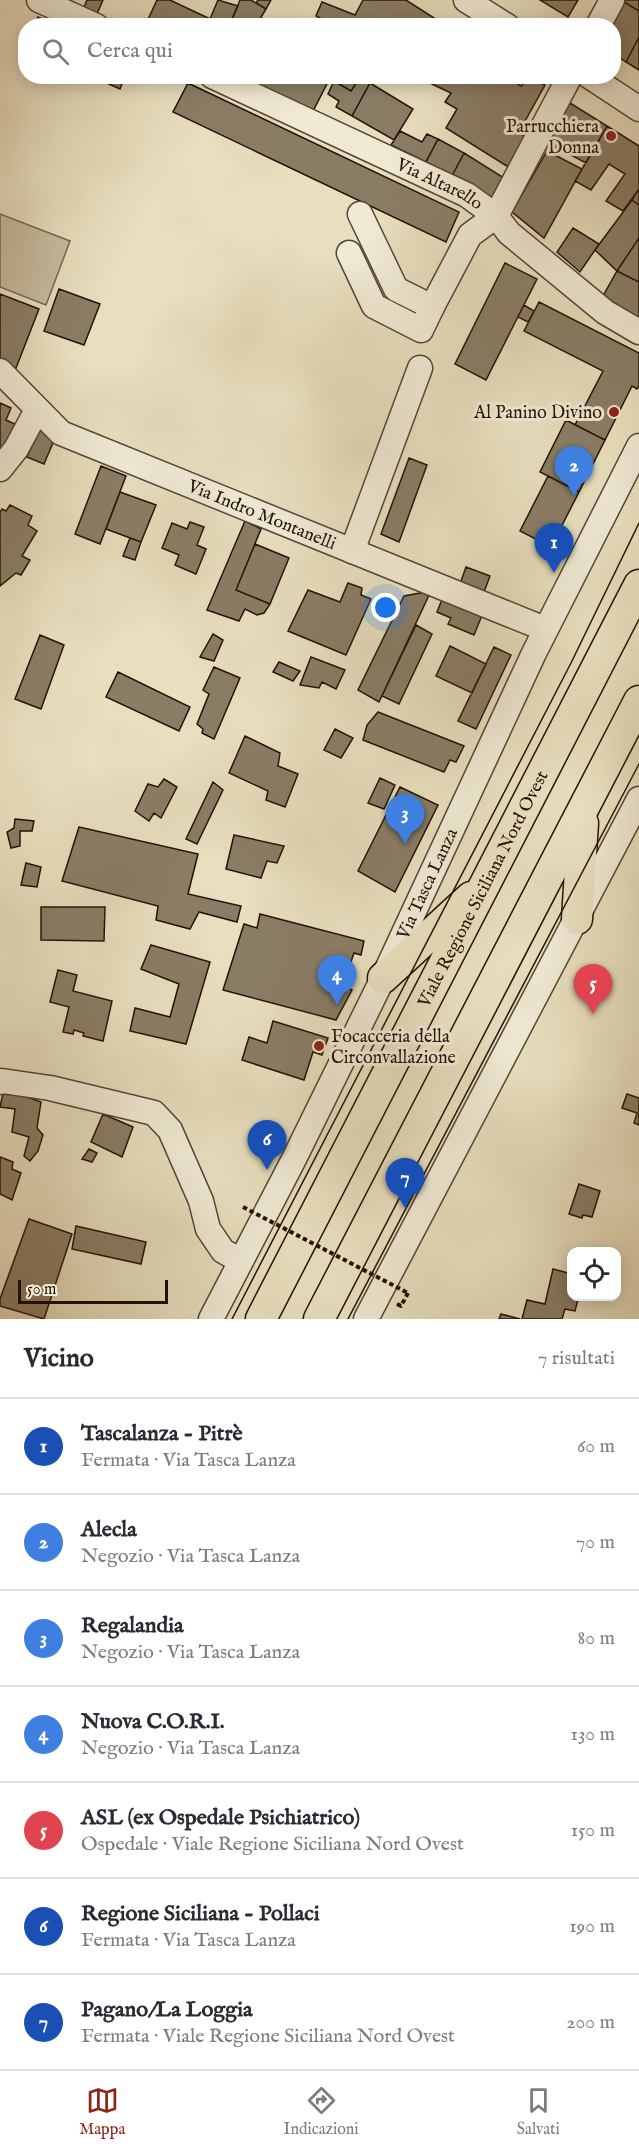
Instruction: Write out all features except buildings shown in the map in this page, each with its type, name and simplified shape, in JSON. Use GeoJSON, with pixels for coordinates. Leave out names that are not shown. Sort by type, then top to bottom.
{"type":"FeatureCollection","features":[{"type":"Feature","properties":{"kind":"main road","name":"Viale Regione Siciliana Nord Ovest"},"geometry":{"type":"LineString","coordinates":[[261,1319],[639,585]]}},
{"type":"Feature","properties":{"kind":"main road"},"geometry":{"type":"LineString","coordinates":[[319,1319],[639,701]]}},
{"type":"Feature","properties":{"kind":"main road"},"geometry":{"type":"LineString","coordinates":[[577,919],[583,812]]}},
{"type":"Feature","properties":{"kind":"main road"},"geometry":{"type":"LineString","coordinates":[[383,978],[486,883]]}},
{"type":"Feature","properties":{"kind":"street"},"geometry":{"type":"LineString","coordinates":[[39,0],[78,18]]}},
{"type":"Feature","properties":{"kind":"street"},"geometry":{"type":"LineString","coordinates":[[466,0],[494,18]]}},
{"type":"Feature","properties":{"kind":"street"},"geometry":{"type":"LineString","coordinates":[[602,18],[612,0]]}},
{"type":"Feature","properties":{"kind":"street","name":"Via Altarello"},"geometry":{"type":"LineString","coordinates":[[229,84],[467,195],[496,216],[509,233],[605,312],[639,332]]}},
{"type":"Feature","properties":{"kind":"street"},"geometry":{"type":"LineString","coordinates":[[348,253],[374,306],[421,330],[470,236],[496,216],[566,84]]}},
{"type":"Feature","properties":{"kind":"street"},"geometry":{"type":"LineString","coordinates":[[601,84],[639,109]]}},
{"type":"Feature","properties":{"kind":"street"},"geometry":{"type":"LineString","coordinates":[[360,214],[396,289],[432,307]]}},
{"type":"Feature","properties":{"kind":"street"},"geometry":{"type":"LineString","coordinates":[[352,551],[420,368]]}},
{"type":"Feature","properties":{"kind":"street","name":"Via Indro Montanelli"},"geometry":{"type":"LineString","coordinates":[[0,371],[61,433],[545,629]]}},
{"type":"Feature","properties":{"kind":"street"},"geometry":{"type":"LineString","coordinates":[[0,469],[16,449],[37,410]]}},
{"type":"Feature","properties":{"kind":"street","name":"Via Tasca Lanza"},"geometry":{"type":"LineString","coordinates":[[211,1319],[294,1159],[383,978],[545,629],[639,446]]}},
{"type":"Feature","properties":{"kind":"street"},"geometry":{"type":"LineString","coordinates":[[366,1319],[639,799]]}},
{"type":"Feature","properties":{"kind":"street"},"geometry":{"type":"LineString","coordinates":[[0,1082],[50,1088],[154,1113],[170,1130],[201,1201],[208,1229],[224,1251],[241,1261]]}},
{"type":"Feature","properties":{"kind":"path"},"geometry":{"type":"LineString","coordinates":[[243,1207],[408,1293]]}},
{"type":"Feature","properties":{"kind":"shaded area"},"geometry":{"type":"Polygon","coordinates":[[[0,214],[70,241],[46,305],[0,287],[0,214]]]}},
{"type":"Feature","properties":{"kind":"tram line"},"geometry":{"type":"LineString","coordinates":[[232,1319],[571,663],[639,523]]}},
{"type":"Feature","properties":{"kind":"tram line"},"geometry":{"type":"LineString","coordinates":[[348,1319],[639,764]]}},
{"type":"Feature","properties":{"kind":"place","name":"Parrucchiera Donna"},"geometry":{"type":"Point","coordinates":[611,136]}},
{"type":"Feature","properties":{"kind":"place","name":"Al Panino Divino"},"geometry":{"type":"Point","coordinates":[614,412]}},
{"type":"Feature","properties":{"kind":"place","name":"Alecla"},"geometry":{"type":"Point","coordinates":[574,496]}},
{"type":"Feature","properties":{"kind":"place","name":"Tascalanza - Pitrè"},"geometry":{"type":"Point","coordinates":[554,573]}},
{"type":"Feature","properties":{"kind":"place","name":"Regalandia"},"geometry":{"type":"Point","coordinates":[405,844]}},
{"type":"Feature","properties":{"kind":"place","name":"Nuova C.O.R.I."},"geometry":{"type":"Point","coordinates":[337,1005]}},
{"type":"Feature","properties":{"kind":"place","name":"ASL (ex Ospedale Psichiatrico)"},"geometry":{"type":"Point","coordinates":[593,1014]}},
{"type":"Feature","properties":{"kind":"place","name":"Focacceria della Circonvallazione"},"geometry":{"type":"Point","coordinates":[319,1046]}},
{"type":"Feature","properties":{"kind":"place","name":"Regione Siciliana - Pollaci"},"geometry":{"type":"Point","coordinates":[267,1170]}},
{"type":"Feature","properties":{"kind":"place","name":"Pagano/La Loggia"},"geometry":{"type":"Point","coordinates":[405,1208]}}]}
